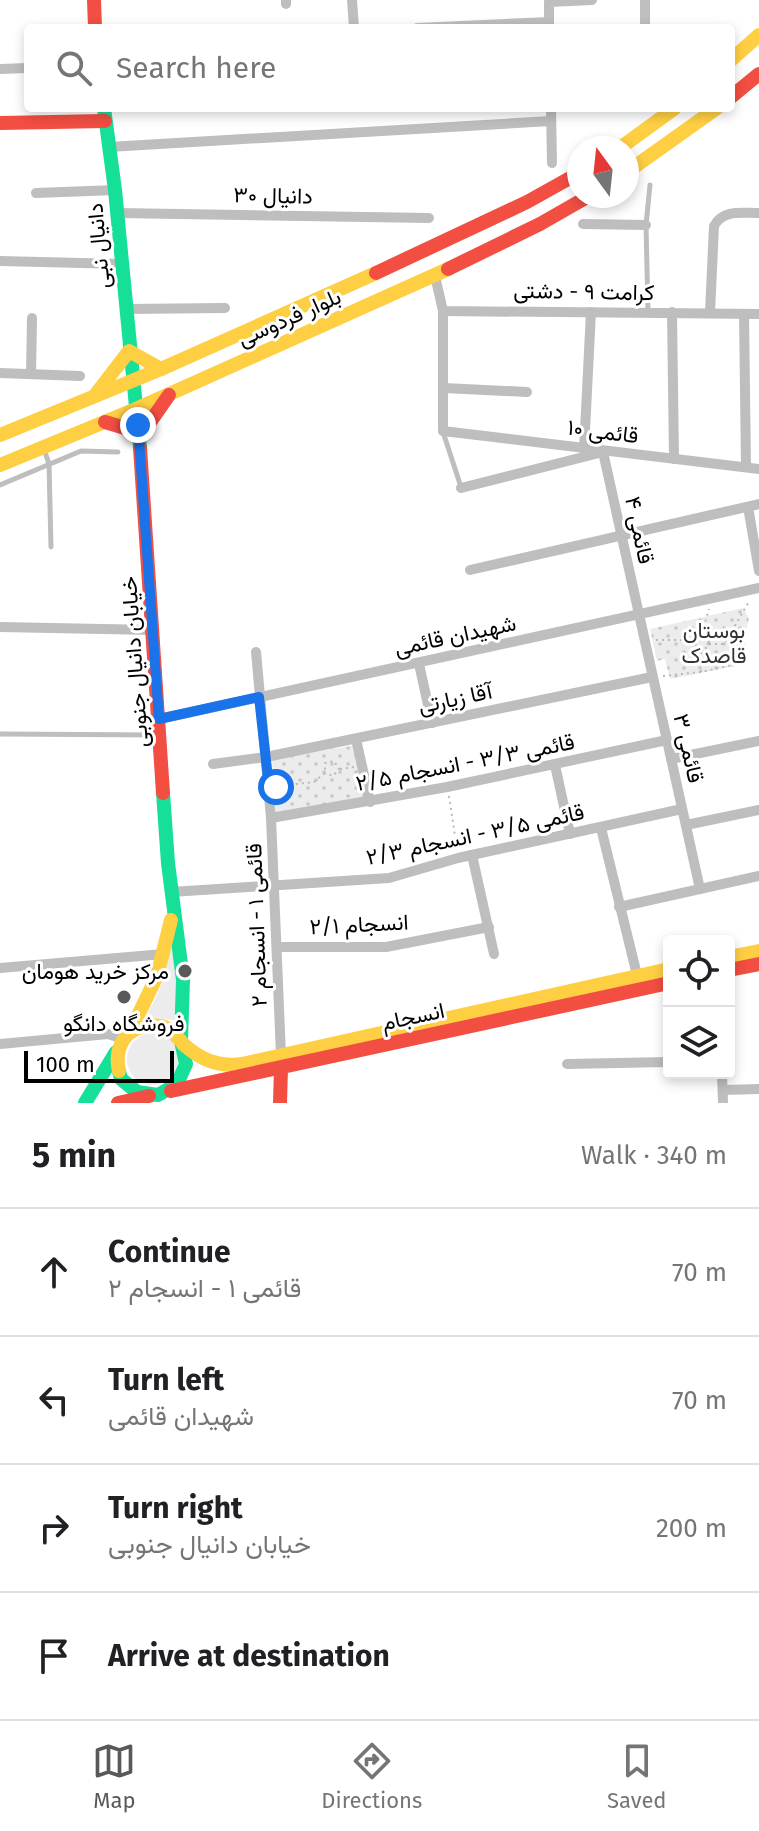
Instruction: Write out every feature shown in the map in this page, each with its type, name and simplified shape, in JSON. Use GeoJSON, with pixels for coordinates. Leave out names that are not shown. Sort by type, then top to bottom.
{"type":"FeatureCollection","features":[{"type":"Feature","properties":{"kind":"main road"},"geometry":{"type":"LineString","coordinates":[[94,0],[95,24]]}},
{"type":"Feature","properties":{"kind":"main road"},"geometry":{"type":"LineString","coordinates":[[735,56],[759,35]]}},
{"type":"Feature","properties":{"kind":"main road"},"geometry":{"type":"LineString","coordinates":[[735,94],[759,74]]}},
{"type":"Feature","properties":{"kind":"main road"},"geometry":{"type":"LineString","coordinates":[[636,136],[670,112]]}},
{"type":"Feature","properties":{"kind":"main road"},"geometry":{"type":"LineString","coordinates":[[639,163],[711,112]]}},
{"type":"Feature","properties":{"kind":"main road"},"geometry":{"type":"LineString","coordinates":[[0,123],[104,115]]}},
{"type":"Feature","properties":{"kind":"main road","name":"دانیال نبی"},"geometry":{"type":"LineString","coordinates":[[104,115],[115,190],[136,409]]}},
{"type":"Feature","properties":{"kind":"main road","name":"بلوار فردوسی"},"geometry":{"type":"LineString","coordinates":[[4,433],[161,369],[444,242],[567,180]]}},
{"type":"Feature","properties":{"kind":"main road","name":"بلوار فردوسی"},"geometry":{"type":"LineString","coordinates":[[0,465],[169,395],[435,276],[568,208]]}},
{"type":"Feature","properties":{"kind":"main road"},"geometry":{"type":"LineString","coordinates":[[96,395],[129,351],[161,369]]}},
{"type":"Feature","properties":{"kind":"main road"},"geometry":{"type":"LineString","coordinates":[[105,422],[125,428],[139,438],[169,395]]}},
{"type":"Feature","properties":{"kind":"main road","name":"خیابان دانیال جنوبی"},"geometry":{"type":"LineString","coordinates":[[136,409],[171,892],[183,980],[182,1042]]}},
{"type":"Feature","properties":{"kind":"main road"},"geometry":{"type":"LineString","coordinates":[[4,433],[18,457]]}},
{"type":"Feature","properties":{"kind":"main road","name":"خیابان دانیال جنوبی"},"geometry":{"type":"LineString","coordinates":[[85,1103],[157,976],[173,911]]}},
{"type":"Feature","properties":{"kind":"main road"},"geometry":{"type":"LineString","coordinates":[[735,956],[759,951]]}},
{"type":"Feature","properties":{"kind":"main road"},"geometry":{"type":"LineString","coordinates":[[735,969],[759,964]]}},
{"type":"Feature","properties":{"kind":"main road","name":"انسجام"},"geometry":{"type":"LineString","coordinates":[[118,1103],[663,970]]}},
{"type":"Feature","properties":{"kind":"main road","name":"انسجام"},"geometry":{"type":"LineString","coordinates":[[182,1042],[193,1054],[209,1063],[225,1066],[281,1061],[663,984]]}},
{"type":"Feature","properties":{"kind":"main road"},"geometry":{"type":"LineString","coordinates":[[158,1025],[167,1028],[182,1042],[186,1064],[183,1075],[177,1084],[162,1093],[147,1095],[128,1087],[117,1069],[123,1040],[138,1027],[158,1025]]}},
{"type":"Feature","properties":{"kind":"main road"},"geometry":{"type":"LineString","coordinates":[[280,1103],[281,1061]]}},
{"type":"Feature","properties":{"kind":"street"},"geometry":{"type":"LineString","coordinates":[[352,0],[354,24]]}},
{"type":"Feature","properties":{"kind":"street"},"geometry":{"type":"LineString","coordinates":[[549,24],[549,2],[588,0]]}},
{"type":"Feature","properties":{"kind":"street"},"geometry":{"type":"LineString","coordinates":[[645,0],[645,24]]}},
{"type":"Feature","properties":{"kind":"street"},"geometry":{"type":"LineString","coordinates":[[0,69],[24,68]]}},
{"type":"Feature","properties":{"kind":"street"},"geometry":{"type":"LineString","coordinates":[[551,112],[552,163]]}},
{"type":"Feature","properties":{"kind":"street"},"geometry":{"type":"LineString","coordinates":[[109,147],[551,121]]}},
{"type":"Feature","properties":{"kind":"street"},"geometry":{"type":"LineString","coordinates":[[36,193],[115,190]]}},
{"type":"Feature","properties":{"kind":"street","name":"دانیال ۳۰"},"geometry":{"type":"LineString","coordinates":[[117,213],[429,218]]}},
{"type":"Feature","properties":{"kind":"street"},"geometry":{"type":"LineString","coordinates":[[710,313],[714,226],[719,217],[726,213],[759,213]]}},
{"type":"Feature","properties":{"kind":"street"},"geometry":{"type":"LineString","coordinates":[[583,224],[646,225]]}},
{"type":"Feature","properties":{"kind":"street"},"geometry":{"type":"LineString","coordinates":[[0,261],[122,264]]}},
{"type":"Feature","properties":{"kind":"street"},"geometry":{"type":"LineString","coordinates":[[435,276],[443,311],[443,431]]}},
{"type":"Feature","properties":{"kind":"street"},"geometry":{"type":"LineString","coordinates":[[126,309],[225,308]]}},
{"type":"Feature","properties":{"kind":"street","name":"کرامت ۹ - دشتی"},"geometry":{"type":"LineString","coordinates":[[443,311],[759,314]]}},
{"type":"Feature","properties":{"kind":"street"},"geometry":{"type":"LineString","coordinates":[[584,450],[591,312]]}},
{"type":"Feature","properties":{"kind":"street"},"geometry":{"type":"LineString","coordinates":[[672,312],[674,459]]}},
{"type":"Feature","properties":{"kind":"street"},"geometry":{"type":"LineString","coordinates":[[744,314],[746,467]]}},
{"type":"Feature","properties":{"kind":"street"},"geometry":{"type":"LineString","coordinates":[[31,374],[32,318]]}},
{"type":"Feature","properties":{"kind":"street"},"geometry":{"type":"LineString","coordinates":[[0,373],[80,376]]}},
{"type":"Feature","properties":{"kind":"street"},"geometry":{"type":"LineString","coordinates":[[444,388],[527,392]]}},
{"type":"Feature","properties":{"kind":"street","name":"قائمی ۱۰"},"geometry":{"type":"LineString","coordinates":[[443,431],[759,469]]}},
{"type":"Feature","properties":{"kind":"street"},"geometry":{"type":"LineString","coordinates":[[461,488],[603,452]]}},
{"type":"Feature","properties":{"kind":"street","name":"قائمی ۴"},"geometry":{"type":"LineString","coordinates":[[603,452],[638,615]]}},
{"type":"Feature","properties":{"kind":"street"},"geometry":{"type":"LineString","coordinates":[[470,570],[754,505],[759,571]]}},
{"type":"Feature","properties":{"kind":"street","name":"شهیدان قائمی"},"geometry":{"type":"LineString","coordinates":[[159,719],[709,600],[756,593]]}},
{"type":"Feature","properties":{"kind":"street","name":"قائمی ۳"},"geometry":{"type":"LineString","coordinates":[[638,615],[700,889]]}},
{"type":"Feature","properties":{"kind":"street"},"geometry":{"type":"LineString","coordinates":[[0,627],[154,630]]}},
{"type":"Feature","properties":{"kind":"street","name":"قائمی ۱ - انسجام ۲"},"geometry":{"type":"LineString","coordinates":[[256,652],[271,818],[281,1061]]}},
{"type":"Feature","properties":{"kind":"street"},"geometry":{"type":"LineString","coordinates":[[419,664],[432,723]]}},
{"type":"Feature","properties":{"kind":"street","name":"آقا زیارتی"},"geometry":{"type":"LineString","coordinates":[[213,764],[266,757],[652,677]]}},
{"type":"Feature","properties":{"kind":"street"},"geometry":{"type":"LineString","coordinates":[[356,739],[370,802]]}},
{"type":"Feature","properties":{"kind":"street","name":"قائمی ۳/۳ - انسجام ۲/۵"},"geometry":{"type":"LineString","coordinates":[[271,818],[447,787],[667,740]]}},
{"type":"Feature","properties":{"kind":"street"},"geometry":{"type":"LineString","coordinates":[[671,759],[759,741]]}},
{"type":"Feature","properties":{"kind":"street"},"geometry":{"type":"LineString","coordinates":[[555,765],[570,834]]}},
{"type":"Feature","properties":{"kind":"street","name":"قائمی ۳/۵ - انسجام ۲/۳"},"geometry":{"type":"LineString","coordinates":[[171,892],[389,878],[458,858],[682,809]]}},
{"type":"Feature","properties":{"kind":"street"},"geometry":{"type":"LineString","coordinates":[[686,825],[759,810]]}},
{"type":"Feature","properties":{"kind":"street"},"geometry":{"type":"LineString","coordinates":[[601,828],[637,975]]}},
{"type":"Feature","properties":{"kind":"street"},"geometry":{"type":"LineString","coordinates":[[472,855],[494,954]]}},
{"type":"Feature","properties":{"kind":"street"},"geometry":{"type":"LineString","coordinates":[[619,907],[759,876]]}},
{"type":"Feature","properties":{"kind":"street","name":"انسجام ۲/۱"},"geometry":{"type":"LineString","coordinates":[[277,947],[386,947],[489,927]]}},
{"type":"Feature","properties":{"kind":"street"},"geometry":{"type":"LineString","coordinates":[[0,968],[164,954]]}},
{"type":"Feature","properties":{"kind":"street"},"geometry":{"type":"LineString","coordinates":[[0,1044],[108,1034],[123,1040]]}},
{"type":"Feature","properties":{"kind":"street"},"geometry":{"type":"LineString","coordinates":[[567,1064],[663,1062]]}},
{"type":"Feature","properties":{"kind":"street"},"geometry":{"type":"LineString","coordinates":[[722,1079],[723,1103]]}},
{"type":"Feature","properties":{"kind":"street"},"geometry":{"type":"LineString","coordinates":[[723,1090],[759,1089]]}},
{"type":"Feature","properties":{"kind":"lane"},"geometry":{"type":"LineString","coordinates":[[648,312],[646,225],[650,185]]}},
{"type":"Feature","properties":{"kind":"lane"},"geometry":{"type":"LineString","coordinates":[[443,431],[461,488]]}},
{"type":"Feature","properties":{"kind":"lane"},"geometry":{"type":"LineString","coordinates":[[43,446],[49,464],[51,547]]}},
{"type":"Feature","properties":{"kind":"lane"},"geometry":{"type":"LineString","coordinates":[[0,485],[81,451],[118,452]]}},
{"type":"Feature","properties":{"kind":"lane"},"geometry":{"type":"LineString","coordinates":[[0,734],[160,735]]}},
{"type":"Feature","properties":{"kind":"path"},"geometry":{"type":"LineString","coordinates":[[702,649],[709,644],[724,644],[756,593]]}},
{"type":"Feature","properties":{"kind":"path"},"geometry":{"type":"LineString","coordinates":[[644,642],[672,638],[695,640],[702,635],[709,600]]}},
{"type":"Feature","properties":{"kind":"path"},"geometry":{"type":"LineString","coordinates":[[702,635],[709,640],[709,644]]}},
{"type":"Feature","properties":{"kind":"path"},"geometry":{"type":"LineString","coordinates":[[695,640],[698,648],[702,649]]}},
{"type":"Feature","properties":{"kind":"path"},"geometry":{"type":"LineString","coordinates":[[701,672],[702,649]]}},
{"type":"Feature","properties":{"kind":"path"},"geometry":{"type":"LineString","coordinates":[[652,677],[701,672],[737,664]]}},
{"type":"Feature","properties":{"kind":"path"},"geometry":{"type":"LineString","coordinates":[[325,773],[325,763],[329,761],[338,764],[339,769]]}},
{"type":"Feature","properties":{"kind":"path"},"geometry":{"type":"LineString","coordinates":[[325,773],[333,776],[339,769],[362,765]]}},
{"type":"Feature","properties":{"kind":"path"},"geometry":{"type":"LineString","coordinates":[[276,775],[276,787],[314,782],[325,773]]}},
{"type":"Feature","properties":{"kind":"path"},"geometry":{"type":"LineString","coordinates":[[447,787],[458,858]]}},
{"type":"Feature","properties":{"kind":"green space","name":"بوستان قاصدک"},"geometry":{"type":"Polygon","coordinates":[[[743,608],[749,618],[745,637],[746,664],[670,679],[665,659],[657,661],[650,629],[743,608]]]}},
{"type":"Feature","properties":{"kind":"green space"},"geometry":{"type":"Polygon","coordinates":[[[356,745],[365,798],[276,813],[272,759],[356,745]]]}},
{"type":"Feature","properties":{"kind":"green space"},"geometry":{"type":"Polygon","coordinates":[[[175,939],[179,1018],[151,1018],[148,1012],[164,977],[171,940],[175,939]]]}},
{"type":"Feature","properties":{"kind":"green space"},"geometry":{"type":"Polygon","coordinates":[[[153,1033],[171,1041],[179,1059],[171,1077],[153,1085],[135,1077],[127,1059],[135,1041],[153,1033]]]}},
{"type":"Feature","properties":{"kind":"traffic: fast"},"geometry":{"type":"LineString","coordinates":[[105,112],[140,448]]}},
{"type":"Feature","properties":{"kind":"traffic: fast"},"geometry":{"type":"LineString","coordinates":[[119,1071],[121,1079],[137,1092],[158,1095],[177,1084],[186,1064],[181,1041],[183,980],[168,863],[163,793]]}},
{"type":"Feature","properties":{"kind":"traffic: fast"},"geometry":{"type":"LineString","coordinates":[[85,1103],[116,1052]]}},
{"type":"Feature","properties":{"kind":"traffic: slow"},"geometry":{"type":"LineString","coordinates":[[735,56],[759,35]]}},
{"type":"Feature","properties":{"kind":"traffic: slow"},"geometry":{"type":"LineString","coordinates":[[636,136],[670,112]]}},
{"type":"Feature","properties":{"kind":"traffic: slow"},"geometry":{"type":"LineString","coordinates":[[639,163],[711,112]]}},
{"type":"Feature","properties":{"kind":"traffic: slow"},"geometry":{"type":"LineString","coordinates":[[0,465],[136,409],[448,269]]}},
{"type":"Feature","properties":{"kind":"traffic: slow"},"geometry":{"type":"LineString","coordinates":[[0,435],[161,369],[376,273]]}},
{"type":"Feature","properties":{"kind":"traffic: slow"},"geometry":{"type":"LineString","coordinates":[[96,394],[129,351],[161,369]]}},
{"type":"Feature","properties":{"kind":"traffic: slow"},"geometry":{"type":"LineString","coordinates":[[130,1032],[157,976],[171,920]]}},
{"type":"Feature","properties":{"kind":"traffic: slow"},"geometry":{"type":"LineString","coordinates":[[735,956],[759,951]]}},
{"type":"Feature","properties":{"kind":"traffic: slow"},"geometry":{"type":"LineString","coordinates":[[183,1044],[210,1061],[242,1064],[663,970]]}},
{"type":"Feature","properties":{"kind":"traffic: slow"},"geometry":{"type":"LineString","coordinates":[[119,1071],[120,1048],[133,1031],[160,1026],[169,1029],[181,1041]]}},
{"type":"Feature","properties":{"kind":"traffic: jam"},"geometry":{"type":"LineString","coordinates":[[94,0],[95,24]]}},
{"type":"Feature","properties":{"kind":"traffic: jam"},"geometry":{"type":"LineString","coordinates":[[735,94],[759,74]]}},
{"type":"Feature","properties":{"kind":"traffic: jam"},"geometry":{"type":"LineString","coordinates":[[0,123],[105,121]]}},
{"type":"Feature","properties":{"kind":"traffic: jam"},"geometry":{"type":"LineString","coordinates":[[376,273],[527,202],[567,180]]}},
{"type":"Feature","properties":{"kind":"traffic: jam"},"geometry":{"type":"LineString","coordinates":[[448,269],[568,208]]}},
{"type":"Feature","properties":{"kind":"traffic: jam"},"geometry":{"type":"LineString","coordinates":[[105,422],[125,428],[139,438],[169,395]]}},
{"type":"Feature","properties":{"kind":"traffic: jam"},"geometry":{"type":"LineString","coordinates":[[140,448],[163,793]]}},
{"type":"Feature","properties":{"kind":"traffic: jam"},"geometry":{"type":"LineString","coordinates":[[735,969],[759,964]]}},
{"type":"Feature","properties":{"kind":"traffic: jam"},"geometry":{"type":"LineString","coordinates":[[171,1091],[663,984]]}},
{"type":"Feature","properties":{"kind":"traffic: jam"},"geometry":{"type":"LineString","coordinates":[[280,1103],[281,1068]]}},
{"type":"Feature","properties":{"kind":"traffic: jam"},"geometry":{"type":"LineString","coordinates":[[118,1103],[149,1096]]}},
{"type":"Feature","properties":{"kind":"place","name":"مرکز خرید هومان"},"geometry":{"type":"Point","coordinates":[185,971]}},
{"type":"Feature","properties":{"kind":"place","name":"فروشگاه دانگو"},"geometry":{"type":"Point","coordinates":[124,997]}},
{"type":"Feature","properties":{"kind":"route"},"geometry":{"type":"LineString","coordinates":[[138,425],[159,719],[259,697],[269,788],[276,787]]}}]}
